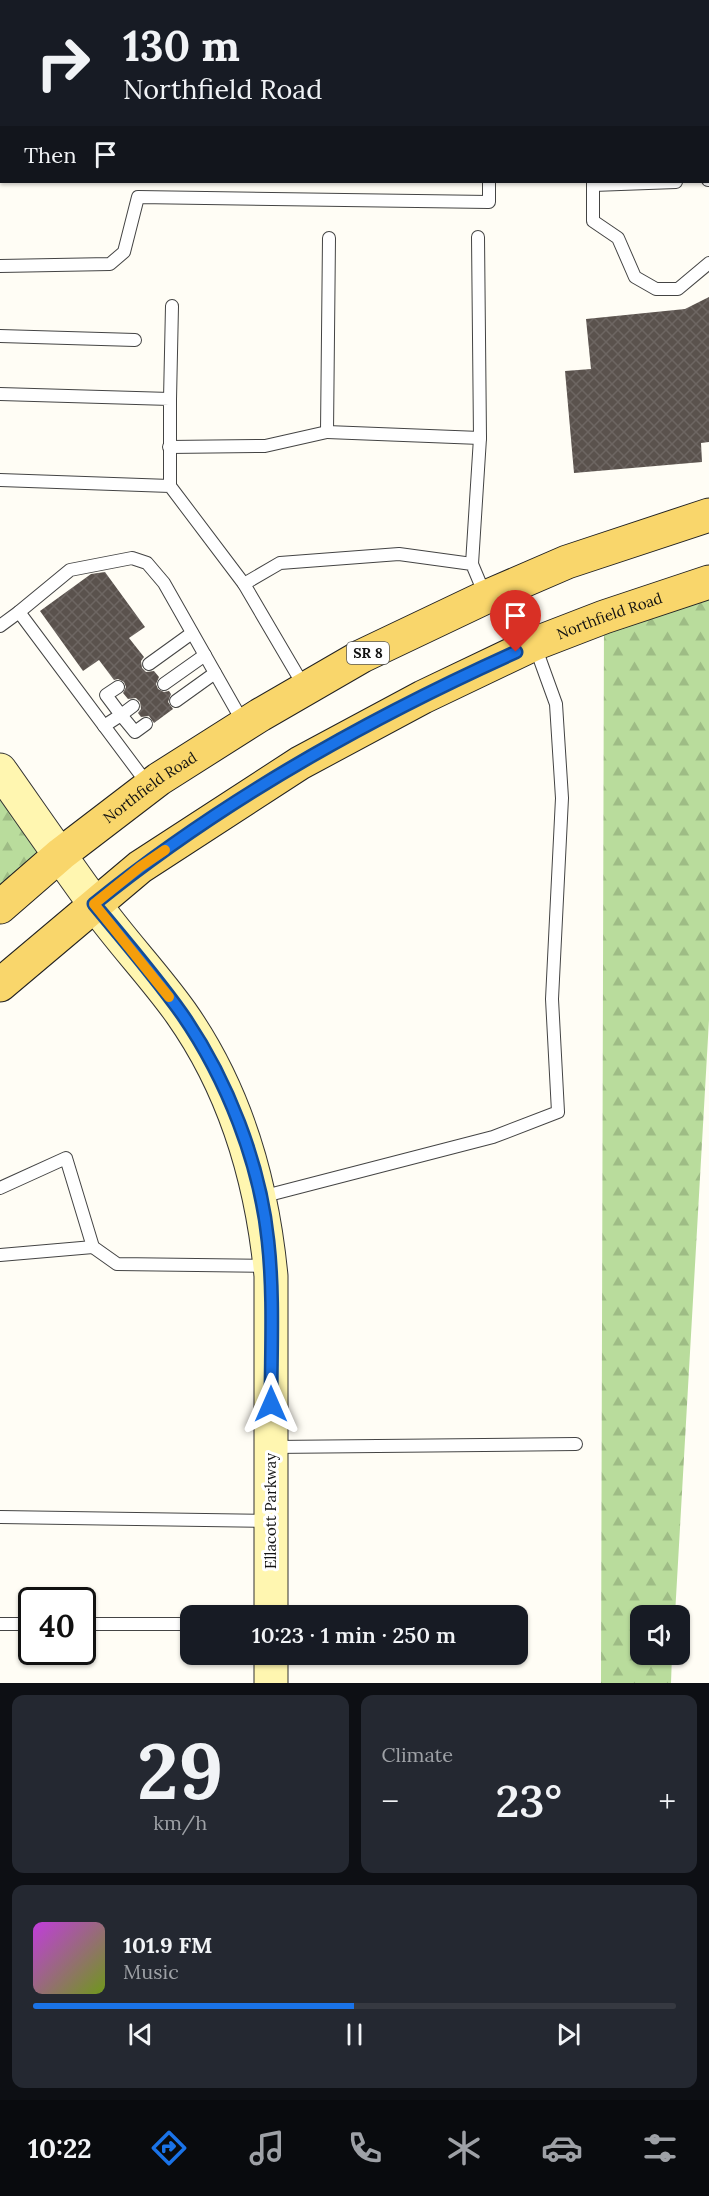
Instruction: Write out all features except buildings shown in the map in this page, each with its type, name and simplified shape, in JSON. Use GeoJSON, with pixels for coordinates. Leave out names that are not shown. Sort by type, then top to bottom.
{"type":"FeatureCollection","features":[{"type":"Feature","properties":{"kind":"main road","name":"Northfield Road"},"geometry":{"type":"LineString","coordinates":[[0,907],[61,854],[149,787],[244,725],[362,656],[486,597],[567,562],[709,515]]}},
{"type":"Feature","properties":{"kind":"main road","name":"Northfield Road"},"geometry":{"type":"LineString","coordinates":[[0,985],[140,867],[300,764],[423,697],[534,644],[604,616],[709,582]]}},
{"type":"Feature","properties":{"kind":"street","name":"Ellacott Parkway"},"geometry":{"type":"LineString","coordinates":[[0,770],[94,904],[160,985],[201,1043],[237,1118],[251,1159],[268,1239],[270,1266],[271,1605]]}},
{"type":"Feature","properties":{"kind":"street"},"geometry":{"type":"LineString","coordinates":[[271,1665],[271,1683]]}},
{"type":"Feature","properties":{"kind":"lane"},"geometry":{"type":"LineString","coordinates":[[0,266],[110,264],[124,252],[138,197],[489,202],[489,183]]}},
{"type":"Feature","properties":{"kind":"lane"},"geometry":{"type":"LineString","coordinates":[[593,183],[593,221],[618,238],[635,277],[656,289],[678,289],[709,263]]}},
{"type":"Feature","properties":{"kind":"lane"},"geometry":{"type":"LineString","coordinates":[[478,237],[480,438],[472,564],[486,597]]}},
{"type":"Feature","properties":{"kind":"lane"},"geometry":{"type":"LineString","coordinates":[[327,432],[329,238]]}},
{"type":"Feature","properties":{"kind":"lane"},"geometry":{"type":"LineString","coordinates":[[172,306],[170,486],[244,584],[306,688]]}},
{"type":"Feature","properties":{"kind":"lane"},"geometry":{"type":"LineString","coordinates":[[0,336],[135,340]]}},
{"type":"Feature","properties":{"kind":"lane"},"geometry":{"type":"LineString","coordinates":[[0,394],[170,399]]}},
{"type":"Feature","properties":{"kind":"lane"},"geometry":{"type":"LineString","coordinates":[[169,447],[265,446],[327,432],[480,438]]}},
{"type":"Feature","properties":{"kind":"lane"},"geometry":{"type":"LineString","coordinates":[[0,480],[170,486]]}},
{"type":"Feature","properties":{"kind":"lane"},"geometry":{"type":"LineString","coordinates":[[244,584],[280,563],[399,554],[472,564]]}},
{"type":"Feature","properties":{"kind":"lane"},"geometry":{"type":"LineString","coordinates":[[0,626],[70,570],[132,558],[147,563],[164,583],[244,725]]}},
{"type":"Feature","properties":{"kind":"lane"},"geometry":{"type":"LineString","coordinates":[[19,612],[149,787]]}},
{"type":"Feature","properties":{"kind":"lane"},"geometry":{"type":"LineString","coordinates":[[149,664],[192,633]]}},
{"type":"Feature","properties":{"kind":"lane"},"geometry":{"type":"LineString","coordinates":[[260,1197],[494,1137],[558,1112],[552,999],[562,798],[556,704],[534,644]]}},
{"type":"Feature","properties":{"kind":"lane"},"geometry":{"type":"LineString","coordinates":[[164,684],[205,655]]}},
{"type":"Feature","properties":{"kind":"lane"},"geometry":{"type":"LineString","coordinates":[[176,701],[215,672]]}},
{"type":"Feature","properties":{"kind":"lane"},"geometry":{"type":"LineString","coordinates":[[118,687],[106,695],[121,715],[135,732],[146,723]]}},
{"type":"Feature","properties":{"kind":"lane"},"geometry":{"type":"LineString","coordinates":[[104,726],[133,706]]}},
{"type":"Feature","properties":{"kind":"lane"},"geometry":{"type":"LineString","coordinates":[[0,1188],[66,1158],[93,1247],[117,1264],[270,1266]]}},
{"type":"Feature","properties":{"kind":"lane"},"geometry":{"type":"LineString","coordinates":[[0,1255],[93,1247]]}},
{"type":"Feature","properties":{"kind":"lane"},"geometry":{"type":"LineString","coordinates":[[271,1447],[576,1444]]}},
{"type":"Feature","properties":{"kind":"lane"},"geometry":{"type":"LineString","coordinates":[[0,1517],[271,1521]]}},
{"type":"Feature","properties":{"kind":"lane"},"geometry":{"type":"LineString","coordinates":[[0,1624],[18,1624]]}},
{"type":"Feature","properties":{"kind":"lane"},"geometry":{"type":"LineString","coordinates":[[96,1624],[180,1624]]}},
{"type":"Feature","properties":{"kind":"green space"},"geometry":{"type":"Polygon","coordinates":[[[709,582],[709,1020],[676,1605],[630,1605],[630,1665],[672,1665],[671,1683],[601,1683],[604,617],[709,582]]]}},
{"type":"Feature","properties":{"kind":"green space"},"geometry":{"type":"Polygon","coordinates":[[[0,770],[61,854],[0,907],[0,770]]]}},
{"type":"Feature","properties":{"kind":"slow traffic"},"geometry":{"type":"LineString","coordinates":[[165,850],[94,904],[169,997]]}},
{"type":"Feature","properties":{"kind":"route"},"geometry":{"type":"LineString","coordinates":[[271,1404],[271,1276],[268,1239],[251,1159],[237,1118],[201,1043],[182,1014],[94,904],[140,867],[300,764],[423,697],[516,652]]}}]}
